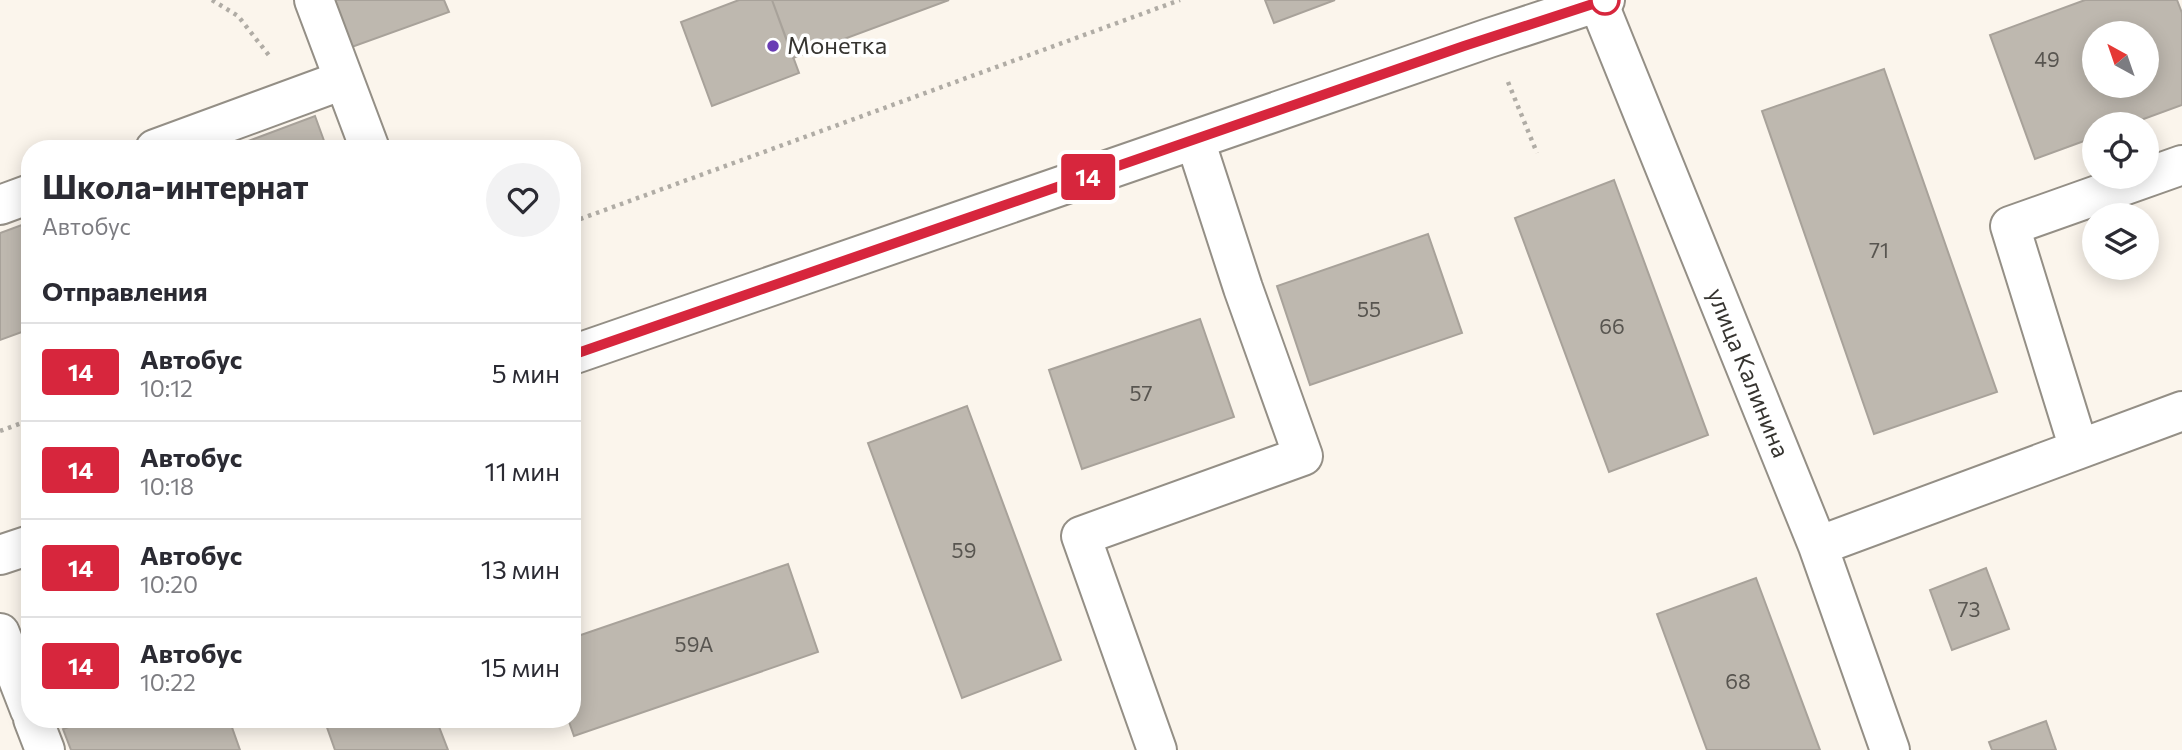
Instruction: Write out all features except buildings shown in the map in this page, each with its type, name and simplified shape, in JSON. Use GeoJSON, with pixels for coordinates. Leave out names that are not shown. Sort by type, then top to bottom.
{"type":"FeatureCollection","features":[{"type":"Feature","properties":{"kind":"main road"},"geometry":{"type":"LineString","coordinates":[[314,0],[367,140]]}},
{"type":"Feature","properties":{"kind":"main road"},"geometry":{"type":"LineString","coordinates":[[581,352],[1600,1]]}},
{"type":"Feature","properties":{"kind":"main road","name":"улица Калинина"},"geometry":{"type":"LineString","coordinates":[[1600,1],[1818,546],[1890,750]]}},
{"type":"Feature","properties":{"kind":"main road"},"geometry":{"type":"LineString","coordinates":[[179,140],[343,79]]}},
{"type":"Feature","properties":{"kind":"main road"},"geometry":{"type":"LineString","coordinates":[[1157,750],[1081,536],[1303,456],[1243,288],[1195,140]]}},
{"type":"Feature","properties":{"kind":"main road"},"geometry":{"type":"LineString","coordinates":[[2079,449],[2010,226],[2182,165]]}},
{"type":"Feature","properties":{"kind":"main road"},"geometry":{"type":"LineString","coordinates":[[0,205],[21,197]]}},
{"type":"Feature","properties":{"kind":"main road"},"geometry":{"type":"LineString","coordinates":[[1818,546],[2182,411]]}},
{"type":"Feature","properties":{"kind":"main road"},"geometry":{"type":"LineString","coordinates":[[0,555],[21,548]]}},
{"type":"Feature","properties":{"kind":"main road"},"geometry":{"type":"LineString","coordinates":[[0,634],[21,687]]}},
{"type":"Feature","properties":{"kind":"main road"},"geometry":{"type":"LineString","coordinates":[[36,728],[45,750]]}},
{"type":"Feature","properties":{"kind":"path"},"geometry":{"type":"LineString","coordinates":[[212,0],[238,16],[276,65],[343,79]]}},
{"type":"Feature","properties":{"kind":"path"},"geometry":{"type":"LineString","coordinates":[[581,219],[1180,0]]}},
{"type":"Feature","properties":{"kind":"path"},"geometry":{"type":"LineString","coordinates":[[0,431],[21,423]]}},
{"type":"Feature","properties":{"kind":"bus line","name":"14"},"geometry":{"type":"LineString","coordinates":[[581,352],[1464,46],[1605,0]]}},
{"type":"Feature","properties":{"kind":"place","name":"Монетка"},"geometry":{"type":"Point","coordinates":[773,46]}}]}
